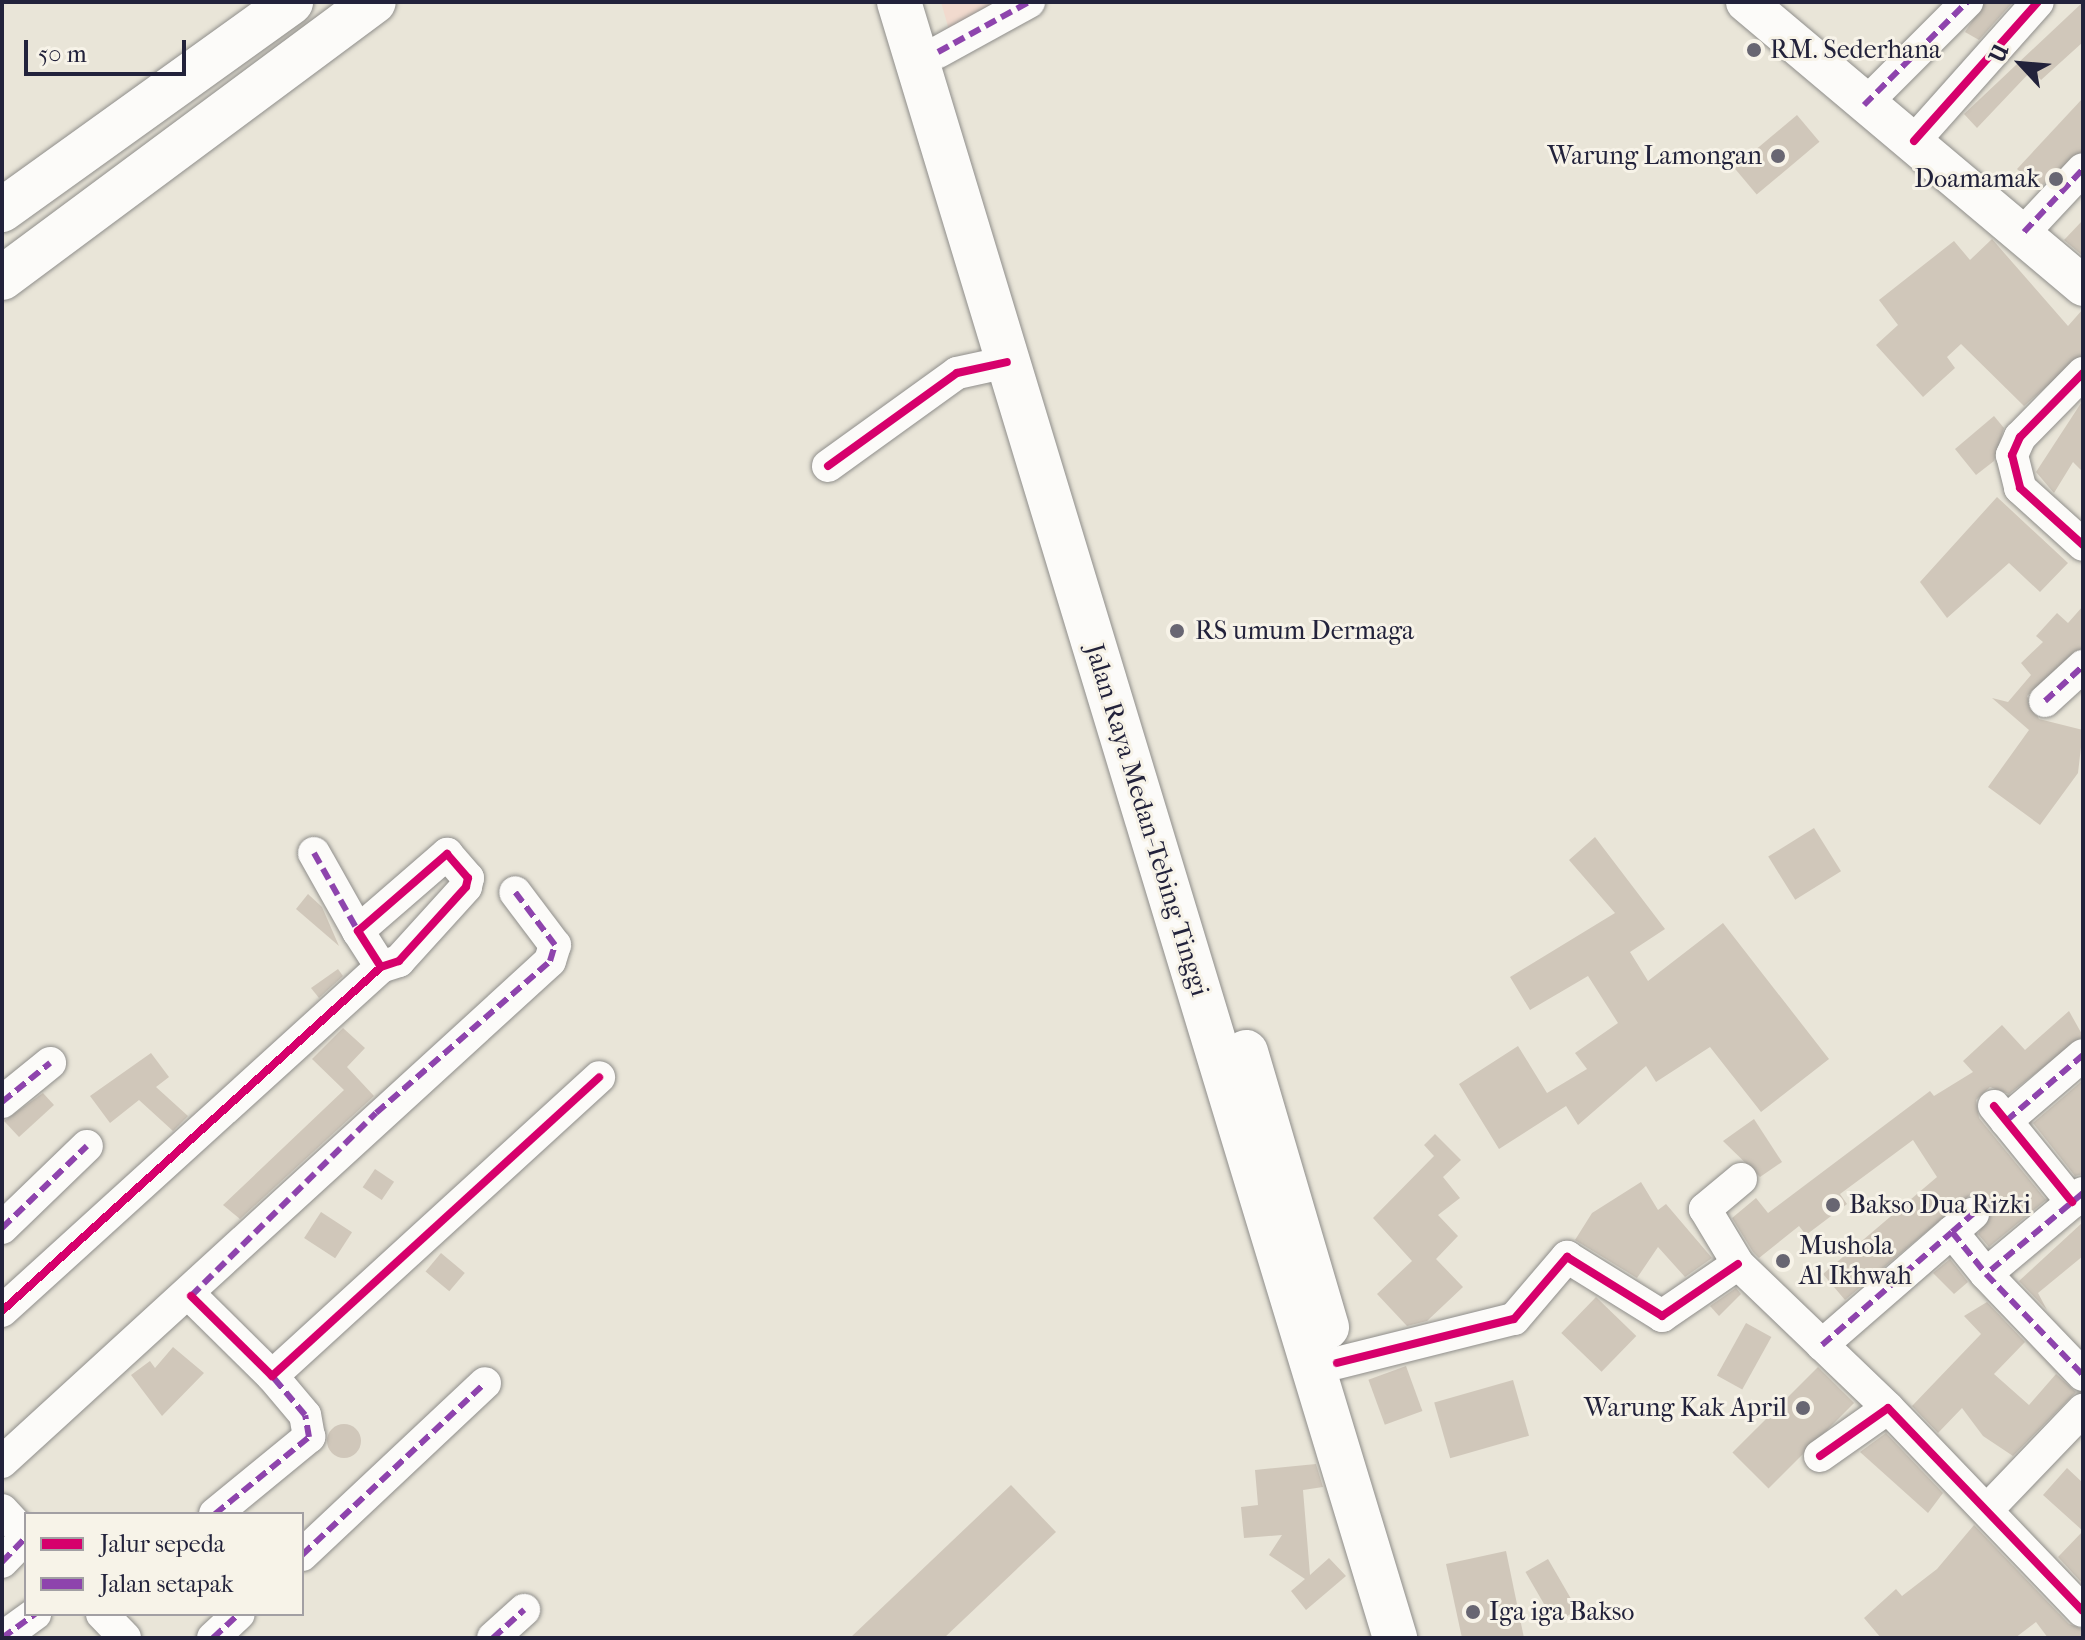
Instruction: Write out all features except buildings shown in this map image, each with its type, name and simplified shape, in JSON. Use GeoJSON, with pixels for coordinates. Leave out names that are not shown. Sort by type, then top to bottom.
{"type":"FeatureCollection","features":[{"type":"Feature","properties":{"kind":"highway"},"geometry":{"type":"LineString","coordinates":[[2,210],[291,2]]}},
{"type":"Feature","properties":{"kind":"highway"},"geometry":{"type":"LineString","coordinates":[[2,278],[374,2]]}},
{"type":"Feature","properties":{"kind":"highway","name":"Jalan Raya Medan-Tebing Tinggi"},"geometry":{"type":"LineString","coordinates":[[899,2],[1395,1638]]}},
{"type":"Feature","properties":{"kind":"highway","name":"Jalan Raya Medan-Tebing Tinggi"},"geometry":{"type":"LineString","coordinates":[[924,2],[1167,783],[1419,1638]]}},
{"type":"Feature","properties":{"kind":"main road"},"geometry":{"type":"LineString","coordinates":[[1766,8],[1864,105],[1914,141],[2024,232],[2083,286]]}},
{"type":"Feature","properties":{"kind":"street"},"geometry":{"type":"LineString","coordinates":[[938,52],[1029,2]]}},
{"type":"Feature","properties":{"kind":"street"},"geometry":{"type":"LineString","coordinates":[[1864,105],[1967,2]]}},
{"type":"Feature","properties":{"kind":"street"},"geometry":{"type":"LineString","coordinates":[[1914,141],[2038,2]]}},
{"type":"Feature","properties":{"kind":"street"},"geometry":{"type":"LineString","coordinates":[[2024,232],[2083,169]]}},
{"type":"Feature","properties":{"kind":"street"},"geometry":{"type":"LineString","coordinates":[[828,466],[957,373],[1007,362]]}},
{"type":"Feature","properties":{"kind":"street"},"geometry":{"type":"LineString","coordinates":[[2083,373],[2020,437],[2012,455],[2020,488],[2083,545]]}},
{"type":"Feature","properties":{"kind":"street"},"geometry":{"type":"LineString","coordinates":[[2045,701],[2083,666]]}},
{"type":"Feature","properties":{"kind":"street"},"geometry":{"type":"LineString","coordinates":[[314,853],[381,967]]}},
{"type":"Feature","properties":{"kind":"street"},"geometry":{"type":"LineString","coordinates":[[2,1311],[381,967],[399,961],[468,878],[445,854],[358,931]]}},
{"type":"Feature","properties":{"kind":"street"},"geometry":{"type":"LineString","coordinates":[[2,1462],[191,1296],[376,1113],[550,961],[555,945],[515,892]]}},
{"type":"Feature","properties":{"kind":"street"},"geometry":{"type":"LineString","coordinates":[[1986,1274],[2078,1198],[2000,1113],[2083,1055]]}},
{"type":"Feature","properties":{"kind":"street"},"geometry":{"type":"LineString","coordinates":[[2,1102],[50,1063]]}},
{"type":"Feature","properties":{"kind":"street"},"geometry":{"type":"LineString","coordinates":[[272,1376],[599,1077]]}},
{"type":"Feature","properties":{"kind":"street"},"geometry":{"type":"LineString","coordinates":[[2,1228],[87,1146]]}},
{"type":"Feature","properties":{"kind":"street"},"geometry":{"type":"LineString","coordinates":[[1741,1179],[1705,1209],[1738,1264],[1888,1408],[2083,1611]]}},
{"type":"Feature","properties":{"kind":"street"},"geometry":{"type":"LineString","coordinates":[[1822,1345],[1962,1223],[1986,1274],[2083,1375]]}},
{"type":"Feature","properties":{"kind":"street"},"geometry":{"type":"LineString","coordinates":[[1337,1363],[1514,1319],[1567,1257],[1662,1316],[1738,1264]]}},
{"type":"Feature","properties":{"kind":"street"},"geometry":{"type":"LineString","coordinates":[[191,1296],[272,1376],[305,1415],[309,1437],[217,1512]]}},
{"type":"Feature","properties":{"kind":"street"},"geometry":{"type":"LineString","coordinates":[[304,1553],[485,1383]]}},
{"type":"Feature","properties":{"kind":"street"},"geometry":{"type":"LineString","coordinates":[[1820,1456],[1888,1408]]}},
{"type":"Feature","properties":{"kind":"street"},"geometry":{"type":"LineString","coordinates":[[1987,1510],[2083,1410]]}},
{"type":"Feature","properties":{"kind":"street"},"geometry":{"type":"LineString","coordinates":[[2,1510],[24,1534]]}},
{"type":"Feature","properties":{"kind":"street"},"geometry":{"type":"LineString","coordinates":[[2,1562],[24,1538]]}},
{"type":"Feature","properties":{"kind":"street"},"geometry":{"type":"LineString","coordinates":[[493,1638],[524,1610]]}},
{"type":"Feature","properties":{"kind":"street"},"geometry":{"type":"LineString","coordinates":[[2,1638],[32,1616]]}},
{"type":"Feature","properties":{"kind":"street"},"geometry":{"type":"LineString","coordinates":[[104,1616],[125,1638]]}},
{"type":"Feature","properties":{"kind":"street"},"geometry":{"type":"LineString","coordinates":[[213,1638],[237,1616]]}},
{"type":"Feature","properties":{"kind":"shaded area"},"geometry":{"type":"Polygon","coordinates":[[[941,2],[1008,2],[951,37],[941,2]]]}},
{"type":"Feature","properties":{"kind":"marked path"},"geometry":{"type":"LineString","coordinates":[[938,52],[1029,2]]}},
{"type":"Feature","properties":{"kind":"marked path"},"geometry":{"type":"LineString","coordinates":[[1864,105],[1967,2]]}},
{"type":"Feature","properties":{"kind":"marked path"},"geometry":{"type":"LineString","coordinates":[[2024,232],[2083,169]]}},
{"type":"Feature","properties":{"kind":"marked path"},"geometry":{"type":"LineString","coordinates":[[2045,701],[2083,666]]}},
{"type":"Feature","properties":{"kind":"marked path"},"geometry":{"type":"LineString","coordinates":[[314,853],[358,931]]}},
{"type":"Feature","properties":{"kind":"marked path"},"geometry":{"type":"LineString","coordinates":[[191,1296],[376,1113],[550,961],[555,945],[515,892]]}},
{"type":"Feature","properties":{"kind":"marked path"},"geometry":{"type":"LineString","coordinates":[[2006,1121],[2083,1055]]}},
{"type":"Feature","properties":{"kind":"marked path"},"geometry":{"type":"LineString","coordinates":[[2,1102],[50,1063]]}},
{"type":"Feature","properties":{"kind":"marked path"},"geometry":{"type":"LineString","coordinates":[[2,1228],[87,1146]]}},
{"type":"Feature","properties":{"kind":"marked path"},"geometry":{"type":"LineString","coordinates":[[2083,1193],[1986,1274],[2083,1375]]}},
{"type":"Feature","properties":{"kind":"marked path"},"geometry":{"type":"LineString","coordinates":[[1952,1232],[1973,1214]]}},
{"type":"Feature","properties":{"kind":"marked path"},"geometry":{"type":"LineString","coordinates":[[1822,1345],[1952,1232],[1986,1274]]}},
{"type":"Feature","properties":{"kind":"marked path"},"geometry":{"type":"LineString","coordinates":[[217,1512],[309,1437],[305,1415],[272,1376]]}},
{"type":"Feature","properties":{"kind":"marked path"},"geometry":{"type":"LineString","coordinates":[[304,1553],[485,1383]]}},
{"type":"Feature","properties":{"kind":"marked path"},"geometry":{"type":"LineString","coordinates":[[2,1562],[24,1539]]}},
{"type":"Feature","properties":{"kind":"marked path"},"geometry":{"type":"LineString","coordinates":[[493,1638],[524,1610]]}},
{"type":"Feature","properties":{"kind":"marked path"},"geometry":{"type":"LineString","coordinates":[[2,1638],[32,1616]]}},
{"type":"Feature","properties":{"kind":"marked path"},"geometry":{"type":"LineString","coordinates":[[213,1638],[237,1616]]}},
{"type":"Feature","properties":{"kind":"cycle path"},"geometry":{"type":"LineString","coordinates":[[1914,141],[2038,2]]}},
{"type":"Feature","properties":{"kind":"cycle path"},"geometry":{"type":"LineString","coordinates":[[828,466],[957,373],[1007,362]]}},
{"type":"Feature","properties":{"kind":"cycle path"},"geometry":{"type":"LineString","coordinates":[[2083,373],[2020,437],[2012,455],[2020,488],[2083,545]]}},
{"type":"Feature","properties":{"kind":"cycle path"},"geometry":{"type":"LineString","coordinates":[[2,1311],[381,967],[358,931],[447,854],[468,878],[466,887],[399,961],[381,967]]}},
{"type":"Feature","properties":{"kind":"cycle path"},"geometry":{"type":"LineString","coordinates":[[191,1296],[272,1376],[599,1077]]}},
{"type":"Feature","properties":{"kind":"cycle path"},"geometry":{"type":"LineString","coordinates":[[1994,1106],[2072,1202]]}},
{"type":"Feature","properties":{"kind":"cycle path"},"geometry":{"type":"LineString","coordinates":[[1337,1363],[1514,1319],[1567,1257],[1662,1316],[1738,1264]]}},
{"type":"Feature","properties":{"kind":"cycle path"},"geometry":{"type":"LineString","coordinates":[[1820,1456],[1888,1408],[2083,1611]]}},
{"type":"Feature","properties":{"kind":"place","name":"RM. Sederhana"},"geometry":{"type":"Point","coordinates":[1754,50]}},
{"type":"Feature","properties":{"kind":"place","name":"Warung Lamongan"},"geometry":{"type":"Point","coordinates":[1778,156]}},
{"type":"Feature","properties":{"kind":"place","name":"Doamamak"},"geometry":{"type":"Point","coordinates":[2056,179]}},
{"type":"Feature","properties":{"kind":"place","name":"RS umum Dermaga"},"geometry":{"type":"Point","coordinates":[1177,631]}},
{"type":"Feature","properties":{"kind":"place","name":"Bakso Dua Rizki"},"geometry":{"type":"Point","coordinates":[1833,1205]}},
{"type":"Feature","properties":{"kind":"place","name":"Mushola Al Ikhwah"},"geometry":{"type":"Point","coordinates":[1783,1261]}},
{"type":"Feature","properties":{"kind":"place","name":"Warung Kak April"},"geometry":{"type":"Point","coordinates":[1803,1408]}},
{"type":"Feature","properties":{"kind":"place","name":"Iga iga Bakso"},"geometry":{"type":"Point","coordinates":[1473,1612]}}]}
